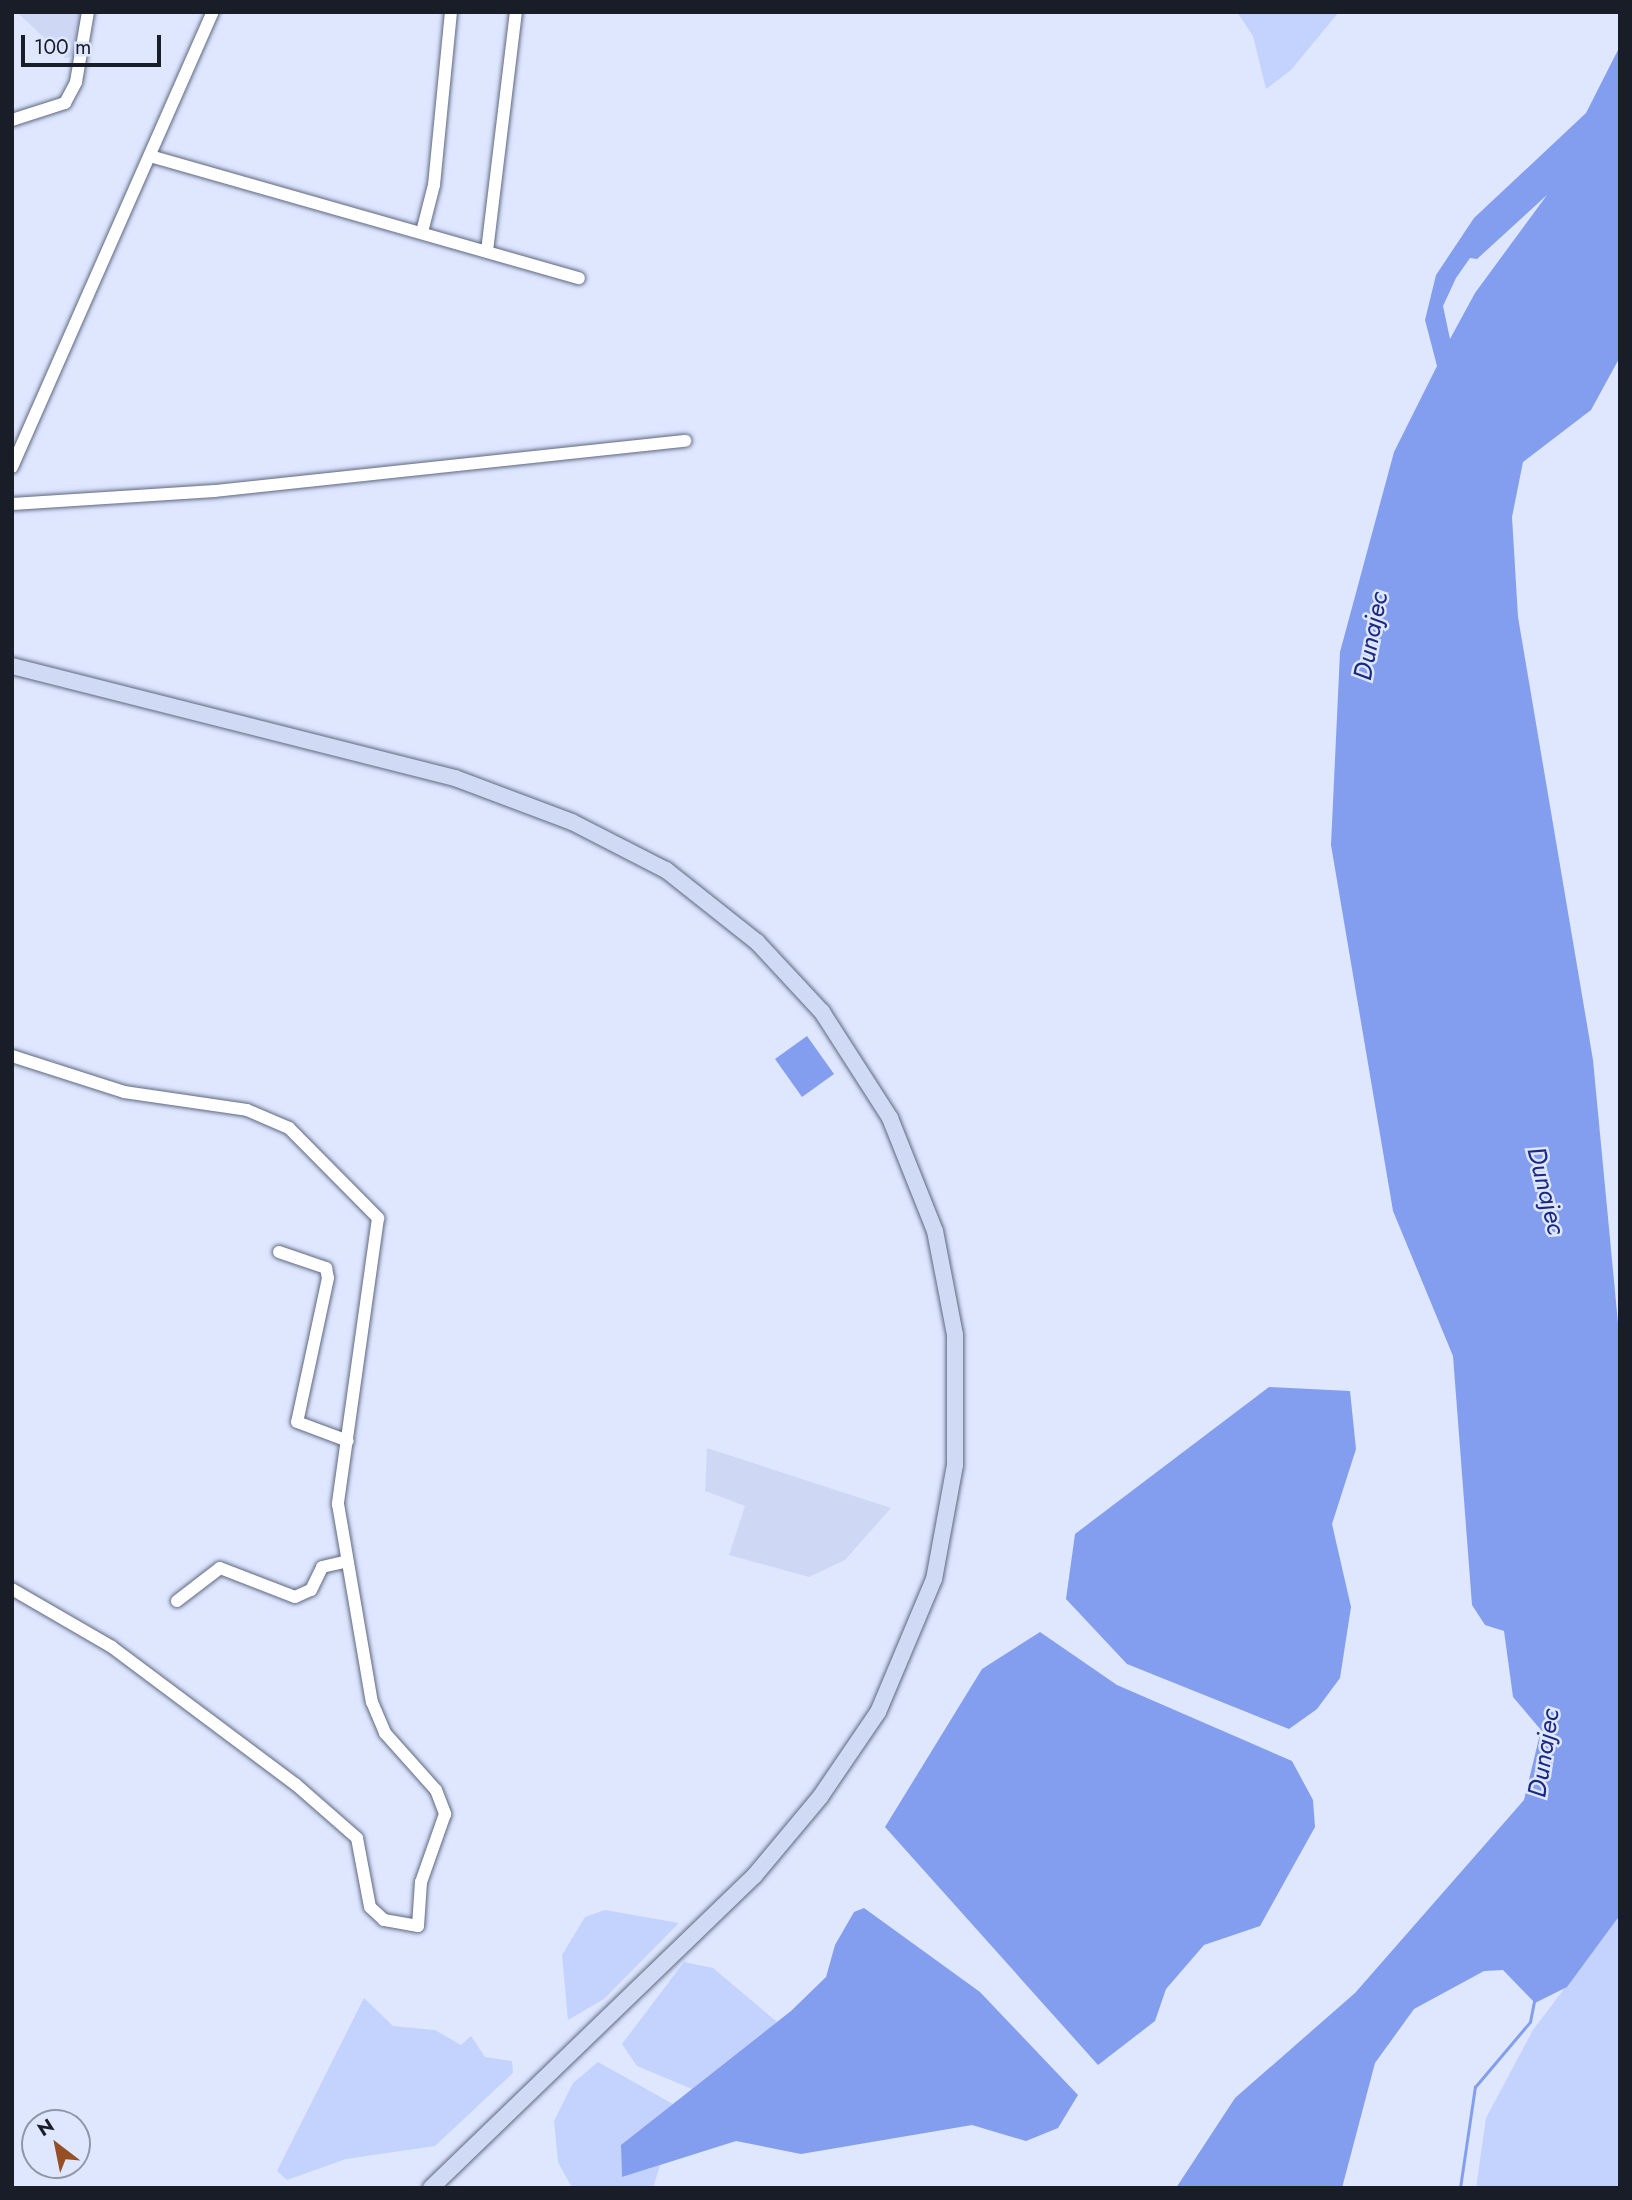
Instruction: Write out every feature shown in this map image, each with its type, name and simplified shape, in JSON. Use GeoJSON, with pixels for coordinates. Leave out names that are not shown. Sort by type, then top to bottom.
{"type":"FeatureCollection","features":[{"type":"Feature","properties":{"kind":"main road"},"geometry":{"type":"LineString","coordinates":[[12,666],[455,778],[572,822],[666,870],[749,934],[822,1012],[890,1118],[935,1231],[956,1335],[956,1465],[934,1578],[878,1712],[821,1796],[754,1876],[432,2188]]}},
{"type":"Feature","properties":{"kind":"street"},"geometry":{"type":"LineString","coordinates":[[12,120],[65,103],[78,73],[88,12]]}},
{"type":"Feature","properties":{"kind":"street"},"geometry":{"type":"LineString","coordinates":[[12,467],[213,12]]}},
{"type":"Feature","properties":{"kind":"street"},"geometry":{"type":"LineString","coordinates":[[422,232],[434,185],[451,12]]}},
{"type":"Feature","properties":{"kind":"street"},"geometry":{"type":"LineString","coordinates":[[487,251],[516,12]]}},
{"type":"Feature","properties":{"kind":"street"},"geometry":{"type":"LineString","coordinates":[[150,156],[579,278]]}},
{"type":"Feature","properties":{"kind":"street"},"geometry":{"type":"LineString","coordinates":[[12,504],[215,491],[685,441]]}},
{"type":"Feature","properties":{"kind":"street"},"geometry":{"type":"LineString","coordinates":[[12,1056],[124,1092],[247,1110],[289,1128],[370,1205],[378,1218],[338,1504],[344,1562],[372,1702],[385,1733],[436,1790],[445,1814],[421,1882],[418,1926],[384,1920],[370,1907],[357,1838],[295,1784],[112,1647],[12,1589]]}},
{"type":"Feature","properties":{"kind":"street"},"geometry":{"type":"LineString","coordinates":[[279,1252],[326,1268],[328,1278],[297,1422],[348,1441]]}},
{"type":"Feature","properties":{"kind":"street"},"geometry":{"type":"LineString","coordinates":[[177,1601],[220,1568],[295,1597],[311,1590],[322,1567],[344,1562]]}},
{"type":"Feature","properties":{"kind":"shaded area"},"geometry":{"type":"Polygon","coordinates":[[[17,12],[84,12],[79,55],[65,58],[17,12]]]}},
{"type":"Feature","properties":{"kind":"shaded area"},"geometry":{"type":"Polygon","coordinates":[[[1237,12],[1339,12],[1291,70],[1266,89],[1253,36],[1237,12]]]}},
{"type":"Feature","properties":{"kind":"shaded area"},"geometry":{"type":"Polygon","coordinates":[[[707,1448],[891,1508],[845,1560],[809,1577],[729,1555],[745,1506],[705,1491],[707,1448]]]}},
{"type":"Feature","properties":{"kind":"shaded area"},"geometry":{"type":"Polygon","coordinates":[[[605,1910],[679,1923],[604,1999],[568,2020],[562,1955],[585,1917],[605,1910]]]}},
{"type":"Feature","properties":{"kind":"shaded area"},"geometry":{"type":"Polygon","coordinates":[[[1620,1915],[1620,2188],[1476,2188],[1486,2118],[1533,2030],[1620,1915]]]}},
{"type":"Feature","properties":{"kind":"shaded area"},"geometry":{"type":"Polygon","coordinates":[[[684,1962],[713,1968],[777,2022],[692,2089],[637,2066],[622,2044],[684,1962]]]}},
{"type":"Feature","properties":{"kind":"shaded area"},"geometry":{"type":"Polygon","coordinates":[[[364,1998],[393,2026],[435,2030],[461,2045],[471,2036],[485,2057],[512,2061],[513,2073],[435,2146],[346,2159],[287,2180],[277,2171],[364,1998]]]}},
{"type":"Feature","properties":{"kind":"shaded area"},"geometry":{"type":"Polygon","coordinates":[[[598,2062],[673,2104],[621,2146],[622,2177],[660,2165],[653,2188],[571,2186],[558,2162],[554,2121],[573,2083],[598,2062]]]}},
{"type":"Feature","properties":{"kind":"water","name":"Dunajec"},"geometry":{"type":"Polygon","coordinates":[[[1620,46],[1620,357],[1591,410],[1523,462],[1512,517],[1518,617],[1593,1060],[1620,1344],[1620,1915],[1567,1987],[1535,2003],[1503,1970],[1484,1971],[1414,2009],[1375,2063],[1342,2188],[1176,2188],[1235,2098],[1355,1993],[1524,1800],[1541,1730],[1513,1697],[1504,1631],[1485,1625],[1472,1605],[1453,1356],[1393,1211],[1331,845],[1340,652],[1394,452],[1437,366],[1425,320],[1436,275],[1474,218],[1586,113],[1620,46]],[[1547,195],[1477,259],[1470,258],[1456,278],[1443,306],[1450,339],[1475,293],[1547,195]]]}},
{"type":"Feature","properties":{"kind":"water"},"geometry":{"type":"Polygon","coordinates":[[[807,1036],[834,1074],[802,1097],[775,1059],[807,1036]]]}},
{"type":"Feature","properties":{"kind":"water"},"geometry":{"type":"Polygon","coordinates":[[[1269,1387],[1350,1391],[1356,1449],[1332,1524],[1351,1607],[1340,1678],[1317,1709],[1289,1729],[1127,1664],[1066,1599],[1075,1534],[1269,1387]]]}},
{"type":"Feature","properties":{"kind":"water"},"geometry":{"type":"Polygon","coordinates":[[[1040,1632],[1117,1685],[1292,1761],[1313,1800],[1315,1827],[1260,1926],[1204,1945],[1166,1989],[1155,2021],[1098,2065],[885,1827],[982,1669],[1040,1632]]]}},
{"type":"Feature","properties":{"kind":"water"},"geometry":{"type":"Polygon","coordinates":[[[864,1908],[980,1992],[1078,2095],[1058,2128],[1026,2141],[972,2125],[801,2154],[736,2141],[622,2177],[621,2145],[791,2011],[826,1977],[835,1945],[854,1912],[864,1908]]]}},
{"type":"Feature","properties":{"kind":"waterway"},"geometry":{"type":"LineString","coordinates":[[1460,2188],[1475,2087],[1530,2022],[1534,2001]]}},
{"type":"Feature","properties":{"kind":"waterway"},"geometry":{"type":"LineString","coordinates":[[1152,2188],[1185,2188]]}}]}
